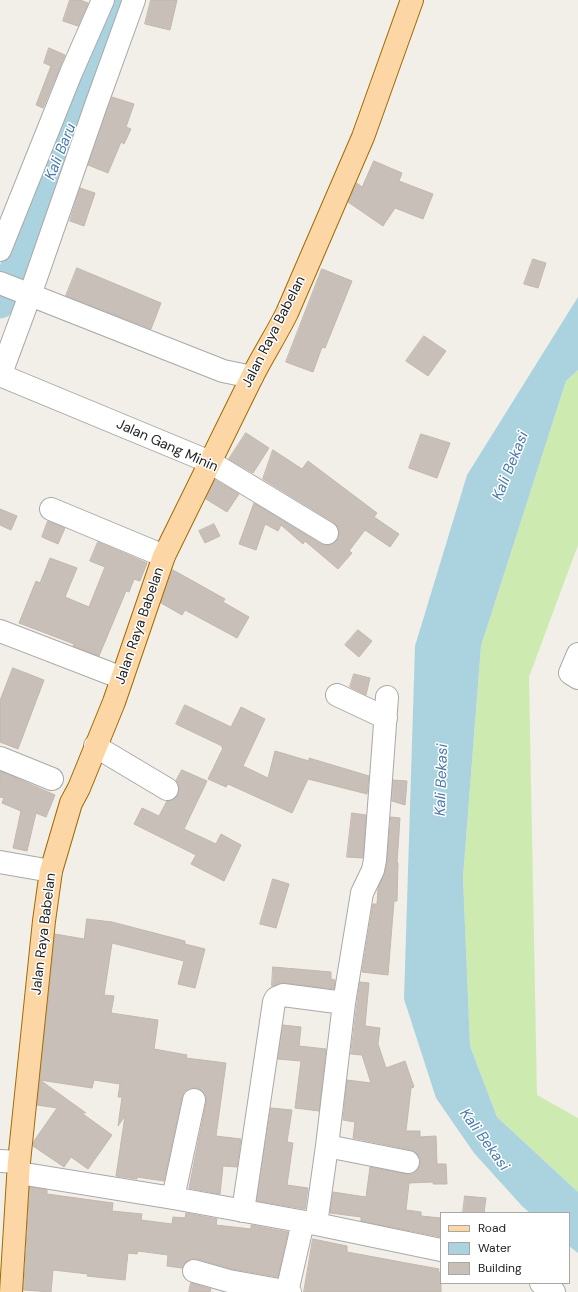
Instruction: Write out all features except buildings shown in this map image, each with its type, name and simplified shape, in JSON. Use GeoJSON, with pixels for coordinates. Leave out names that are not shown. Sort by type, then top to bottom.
{"type":"FeatureCollection","features":[{"type":"Feature","properties":{"kind":"main road","name":"Jalan Raya Babelan"},"geometry":{"type":"LineString","coordinates":[[11,1292],[12,1165],[51,871],[71,803],[79,788],[114,702],[164,556],[252,377],[287,313],[363,137],[412,0]]}},
{"type":"Feature","properties":{"kind":"street"},"geometry":{"type":"LineString","coordinates":[[0,250],[71,73],[103,0]]}},
{"type":"Feature","properties":{"kind":"street"},"geometry":{"type":"LineString","coordinates":[[0,375],[26,294],[134,0]]}},
{"type":"Feature","properties":{"kind":"street"},"geometry":{"type":"LineString","coordinates":[[0,283],[222,371],[252,377]]}},
{"type":"Feature","properties":{"kind":"street","name":"Jalan Gang Minin"},"geometry":{"type":"LineString","coordinates":[[0,375],[210,462],[326,533]]}},
{"type":"Feature","properties":{"kind":"street"},"geometry":{"type":"LineString","coordinates":[[51,509],[164,556]]}},
{"type":"Feature","properties":{"kind":"street"},"geometry":{"type":"LineString","coordinates":[[0,631],[122,678]]}},
{"type":"Feature","properties":{"kind":"street"},"geometry":{"type":"LineString","coordinates":[[578,654],[570,673],[578,678]]}},
{"type":"Feature","properties":{"kind":"street"},"geometry":{"type":"LineString","coordinates":[[194,1271],[228,1286],[288,1292],[309,1223],[327,1146],[344,1003],[362,892],[373,870],[375,860],[387,708],[337,695]]}},
{"type":"Feature","properties":{"kind":"street"},"geometry":{"type":"LineString","coordinates":[[95,746],[167,789]]}},
{"type":"Feature","properties":{"kind":"street"},"geometry":{"type":"LineString","coordinates":[[0,758],[52,779]]}},
{"type":"Feature","properties":{"kind":"street"},"geometry":{"type":"LineString","coordinates":[[0,862],[51,871]]}},
{"type":"Feature","properties":{"kind":"street"},"geometry":{"type":"LineString","coordinates":[[243,1211],[274,1002],[276,998],[283,995],[344,1003]]}},
{"type":"Feature","properties":{"kind":"street"},"geometry":{"type":"LineString","coordinates":[[173,1198],[194,1100]]}},
{"type":"Feature","properties":{"kind":"street"},"geometry":{"type":"LineString","coordinates":[[327,1146],[408,1162]]}},
{"type":"Feature","properties":{"kind":"street"},"geometry":{"type":"LineString","coordinates":[[12,1165],[440,1250]]}},
{"type":"Feature","properties":{"kind":"street"},"geometry":{"type":"LineString","coordinates":[[542,1284],[554,1292]]}},
{"type":"Feature","properties":{"kind":"green space"},"geometry":{"type":"Polygon","coordinates":[[[578,370],[578,545],[529,677],[537,1095],[578,1118],[578,1192],[497,1117],[470,1046],[463,877],[481,646],[566,381],[578,370]]]}},
{"type":"Feature","properties":{"kind":"water","name":"Kali Bekasi"},"geometry":{"type":"Polygon","coordinates":[[[578,297],[578,370],[566,381],[481,646],[463,877],[470,1046],[497,1117],[578,1192],[578,1253],[570,1247],[570,1212],[529,1212],[474,1153],[436,1098],[404,999],[415,646],[467,475],[578,297]]]}},
{"type":"Feature","properties":{"kind":"waterway","name":"Kali Baru"},"geometry":{"type":"LineString","coordinates":[[0,304],[122,0]]}}]}
